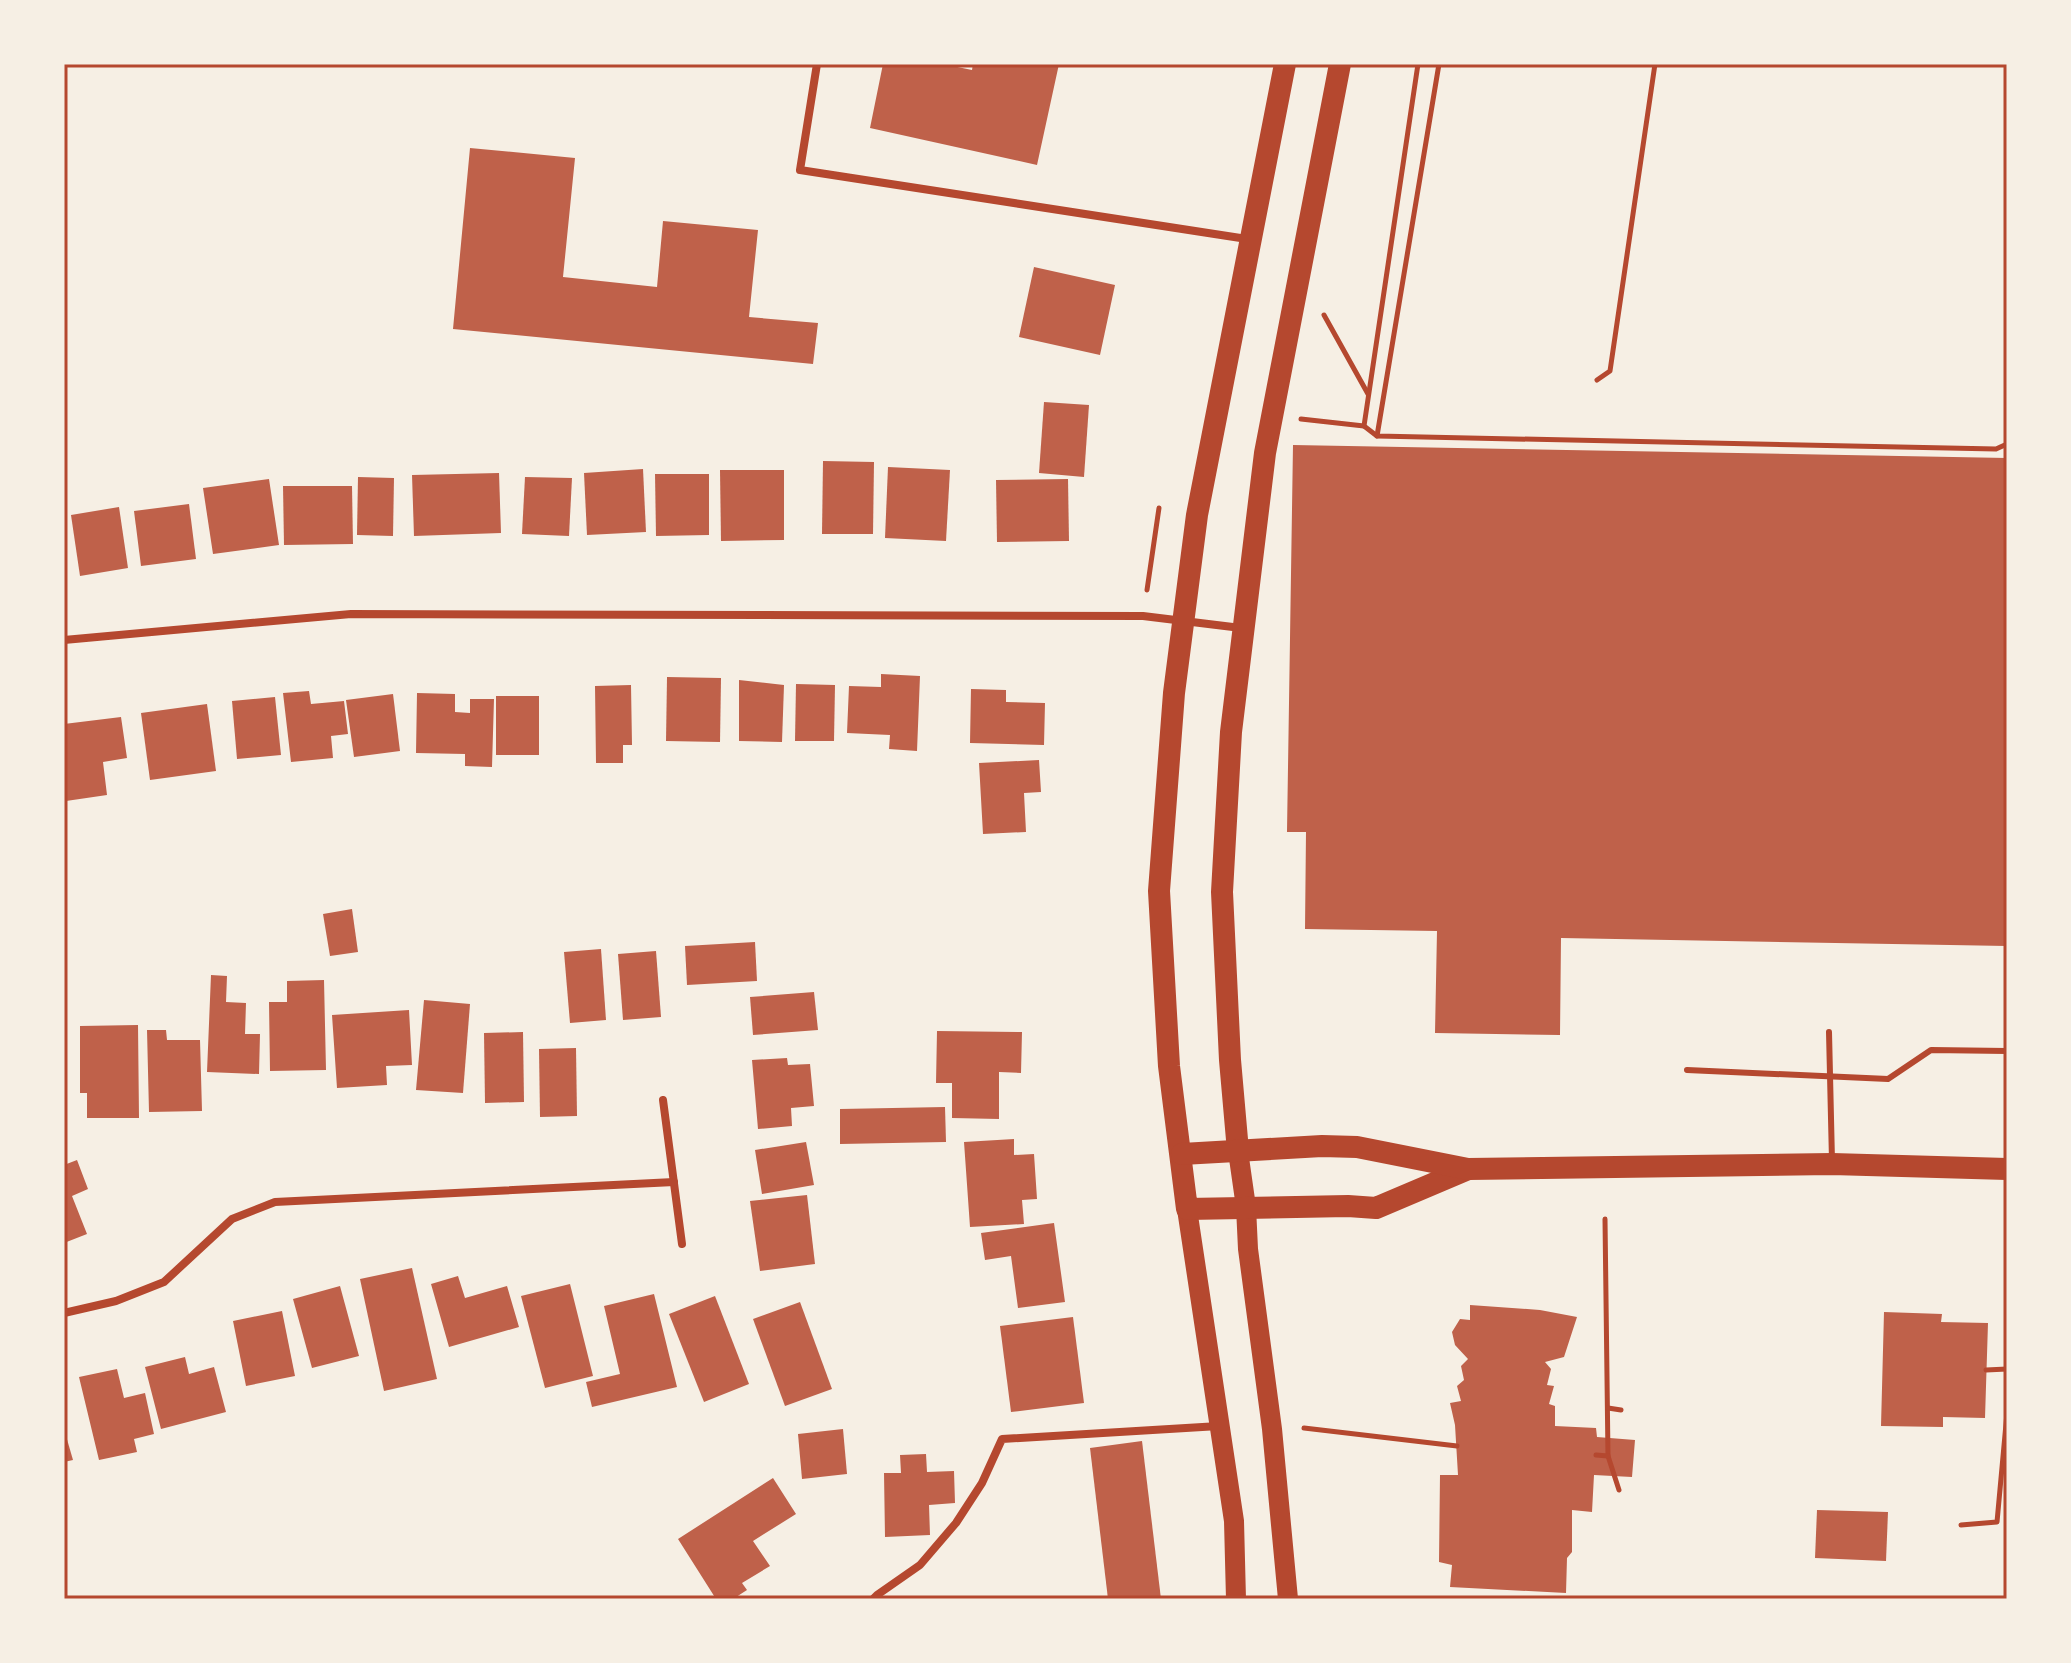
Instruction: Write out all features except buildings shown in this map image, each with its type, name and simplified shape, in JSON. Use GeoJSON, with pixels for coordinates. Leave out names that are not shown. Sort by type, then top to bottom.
{"type":"FeatureCollection","features":[{"type":"Feature","properties":{"kind":"highway"},"geometry":{"type":"LineString","coordinates":[[1285,64],[1197,515],[1174,693],[1159,891],[1169,1066],[1187,1209],[1376,1208],[1468,1169]]}},
{"type":"Feature","properties":{"kind":"highway"},"geometry":{"type":"LineString","coordinates":[[1238,1151],[1222,892],[1231,732],[1265,453],[1340,64]]}},
{"type":"Feature","properties":{"kind":"highway"},"geometry":{"type":"LineString","coordinates":[[1182,1154],[1322,1146],[1357,1147],[1468,1169],[1832,1164],[2007,1169]]}},
{"type":"Feature","properties":{"kind":"main road"},"geometry":{"type":"LineString","coordinates":[[1238,1151],[1272,1429],[1288,1599]]}},
{"type":"Feature","properties":{"kind":"main road"},"geometry":{"type":"LineString","coordinates":[[1187,1209],[1234,1521],[1236,1599]]}},
{"type":"Feature","properties":{"kind":"street"},"geometry":{"type":"LineString","coordinates":[[817,64],[800,170],[1250,239]]}},
{"type":"Feature","properties":{"kind":"street"},"geometry":{"type":"LineString","coordinates":[[64,640],[351,614],[1143,616],[1244,628]]}},
{"type":"Feature","properties":{"kind":"street"},"geometry":{"type":"LineString","coordinates":[[663,1100],[682,1244]]}},
{"type":"Feature","properties":{"kind":"street"},"geometry":{"type":"LineString","coordinates":[[64,1313],[116,1301],[164,1282],[232,1219],[275,1202],[674,1182]]}},
{"type":"Feature","properties":{"kind":"street"},"geometry":{"type":"LineString","coordinates":[[873,1599],[920,1565],[956,1523],[982,1483],[1002,1439],[1219,1426]]}},
{"type":"Feature","properties":{"kind":"lane"},"geometry":{"type":"LineString","coordinates":[[1829,1032],[1832,1164]]}},
{"type":"Feature","properties":{"kind":"lane"},"geometry":{"type":"LineString","coordinates":[[1687,1070],[1888,1079],[1931,1050],[2007,1051]]}},
{"type":"Feature","properties":{"kind":"path"},"geometry":{"type":"LineString","coordinates":[[1364,426],[1418,64]]}},
{"type":"Feature","properties":{"kind":"path"},"geometry":{"type":"LineString","coordinates":[[1377,436],[1439,64]]}},
{"type":"Feature","properties":{"kind":"path"},"geometry":{"type":"LineString","coordinates":[[1597,380],[1610,371],[1655,64]]}},
{"type":"Feature","properties":{"kind":"path"},"geometry":{"type":"LineString","coordinates":[[1335,334],[1368,394]]}},
{"type":"Feature","properties":{"kind":"path"},"geometry":{"type":"LineString","coordinates":[[1292,418],[1364,426],[1377,436],[1996,449],[2007,444]]}},
{"type":"Feature","properties":{"kind":"path"},"geometry":{"type":"LineString","coordinates":[[1143,616],[1159,508]]}},
{"type":"Feature","properties":{"kind":"path"},"geometry":{"type":"LineString","coordinates":[[1605,1219],[1608,1456],[1619,1490]]}},
{"type":"Feature","properties":{"kind":"path"},"geometry":{"type":"LineString","coordinates":[[1986,1370],[2007,1369]]}},
{"type":"Feature","properties":{"kind":"path"},"geometry":{"type":"LineString","coordinates":[[1608,1408],[1621,1410]]}},
{"type":"Feature","properties":{"kind":"path"},"geometry":{"type":"LineString","coordinates":[[1961,1525],[1997,1522],[2007,1413]]}},
{"type":"Feature","properties":{"kind":"path"},"geometry":{"type":"LineString","coordinates":[[1304,1428],[1457,1446]]}},
{"type":"Feature","properties":{"kind":"path"},"geometry":{"type":"LineString","coordinates":[[1596,1455],[1608,1456]]}}]}
